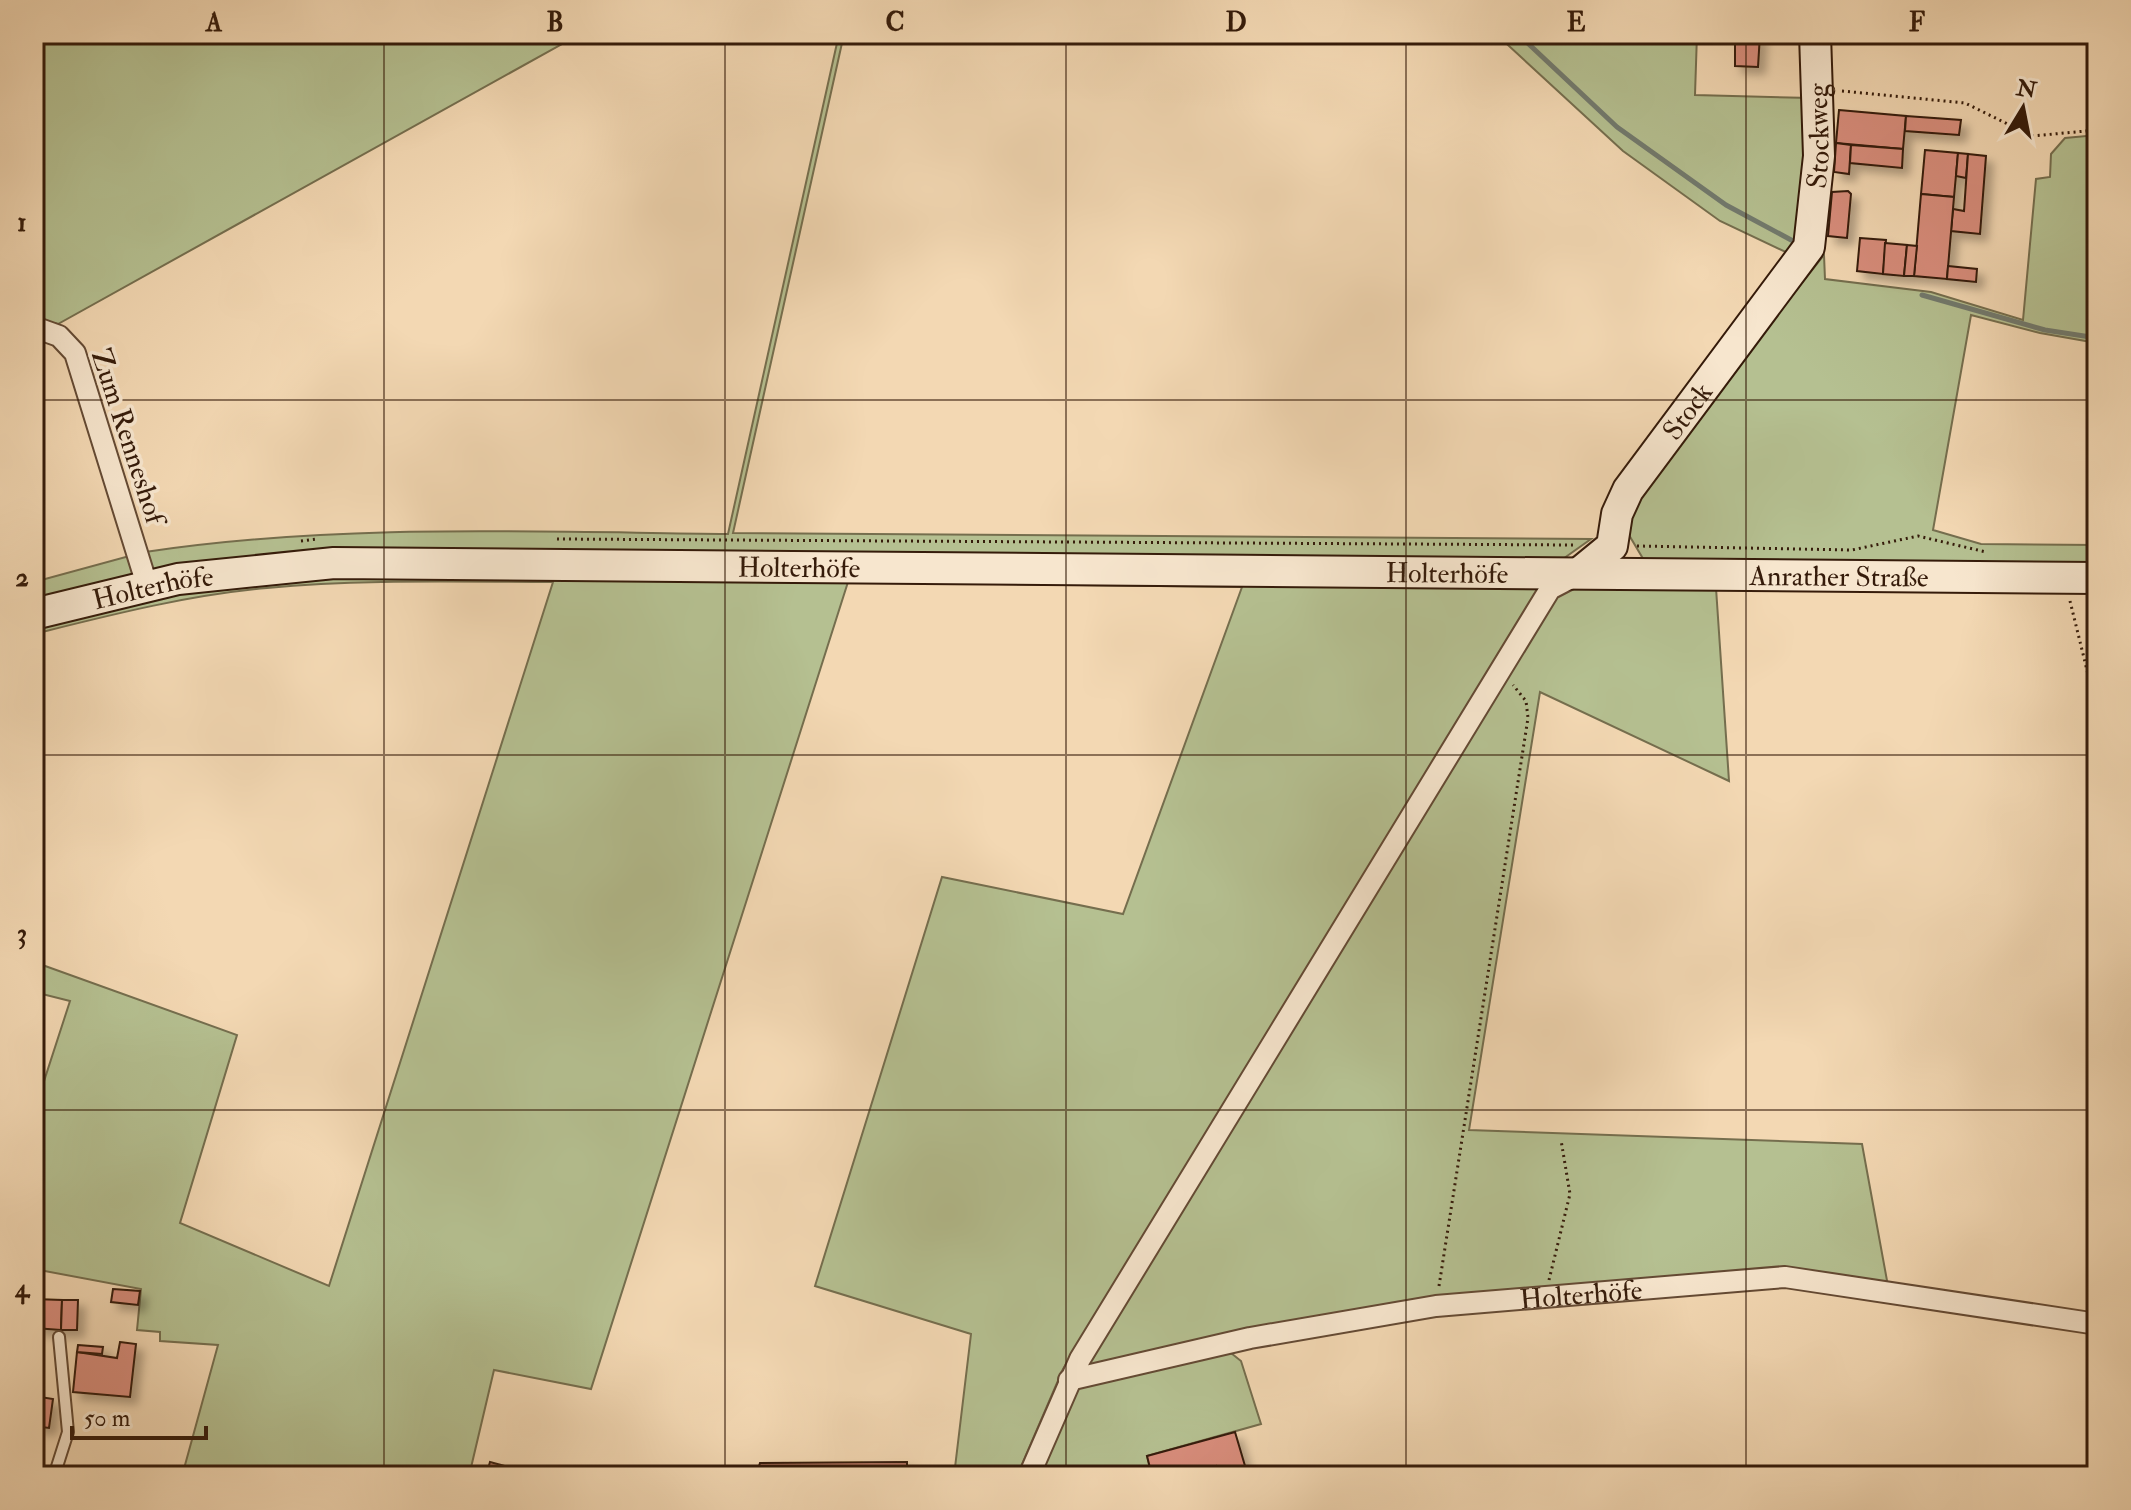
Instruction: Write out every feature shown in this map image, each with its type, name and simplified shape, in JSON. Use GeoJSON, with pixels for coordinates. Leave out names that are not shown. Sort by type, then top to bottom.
{"type":"FeatureCollection","features":[{"type":"Feature","properties":{"kind":"main road","name":"Stockweg"},"geometry":{"type":"LineString","coordinates":[[1809,246],[1818,178],[1819,89],[1815,34]]}},
{"type":"Feature","properties":{"kind":"main road","name":"Stock"},"geometry":{"type":"LineString","coordinates":[[1567,578],[1612,546],[1617,514],[1628,490],[1809,246]]}},
{"type":"Feature","properties":{"kind":"main road","name":"Holterhöfe"},"geometry":{"type":"LineString","coordinates":[[34,614],[147,585],[242,569],[334,563],[1567,578]]}},
{"type":"Feature","properties":{"kind":"main road","name":"Anrather Straße"},"geometry":{"type":"LineString","coordinates":[[1567,578],[2097,578]]}},
{"type":"Feature","properties":{"kind":"street","name":"Zum Renneshof"},"geometry":{"type":"LineString","coordinates":[[34,327],[59,336],[75,353],[147,585]]}},
{"type":"Feature","properties":{"kind":"street","name":"Holterhöfe"},"geometry":{"type":"LineString","coordinates":[[1029,1476],[1069,1380],[1499,675],[1567,578]]}},
{"type":"Feature","properties":{"kind":"street","name":"Holterhöfe"},"geometry":{"type":"LineString","coordinates":[[1069,1380],[1250,1338],[1436,1306],[1785,1277],[2097,1324]]}},
{"type":"Feature","properties":{"kind":"lane"},"geometry":{"type":"LineString","coordinates":[[54,1476],[68,1432],[59,1337]]}},
{"type":"Feature","properties":{"kind":"path"},"geometry":{"type":"LineString","coordinates":[[1819,89],[1965,103],[2032,136],[2097,130]]}},
{"type":"Feature","properties":{"kind":"path"},"geometry":{"type":"LineString","coordinates":[[2064,578],[2097,711]]}},
{"type":"Feature","properties":{"kind":"path"},"geometry":{"type":"LineString","coordinates":[[1436,1306],[1528,718],[1521,692],[1499,675]]}},
{"type":"Feature","properties":{"kind":"path"},"geometry":{"type":"LineString","coordinates":[[1545,1295],[1569,1205],[1561,1140]]}},
{"type":"Feature","properties":{"kind":"green space"},"geometry":{"type":"Polygon","coordinates":[[[34,34],[580,34],[58,324],[34,319],[34,34]]]}},
{"type":"Feature","properties":{"kind":"green space"},"geometry":{"type":"Polygon","coordinates":[[[839,34],[844,34],[733,533],[1591,539],[1560,561],[155,574],[145,552],[290,537],[436,531],[728,534],[839,34]]]}},
{"type":"Feature","properties":{"kind":"green space"},"geometry":{"type":"Polygon","coordinates":[[[1496,34],[1697,34],[1695,95],[1811,98],[1804,239],[1790,254],[1720,221],[1623,151],[1496,34]]]}},
{"type":"Feature","properties":{"kind":"green space"},"geometry":{"type":"Polygon","coordinates":[[[2097,135],[2097,343],[2040,333],[1971,315],[1933,530],[1981,544],[2097,545],[2097,566],[1645,562],[1629,535],[1636,494],[1824,255],[1825,279],[1931,292],[2023,320],[2036,179],[2050,177],[2051,154],[2065,138],[2097,135]]]}},
{"type":"Feature","properties":{"kind":"green space"},"geometry":{"type":"Polygon","coordinates":[[[133,555],[135,579],[34,602],[34,582],[133,555]]]}},
{"type":"Feature","properties":{"kind":"green space"},"geometry":{"type":"Polygon","coordinates":[[[231,577],[1539,587],[1063,1369],[1017,1476],[954,1476],[971,1334],[815,1286],[942,877],[1123,914],[1242,587],[848,582],[591,1389],[494,1370],[469,1476],[432,1470],[430,1476],[182,1476],[218,1345],[160,1341],[160,1332],[137,1330],[141,1289],[34,1269],[34,1112],[70,1001],[34,992],[34,962],[237,1035],[180,1223],[329,1286],[553,582],[374,582],[237,591],[120,613],[34,634],[34,620],[231,577]]]}},
{"type":"Feature","properties":{"kind":"green space"},"geometry":{"type":"Polygon","coordinates":[[[1562,587],[1716,588],[1729,781],[1540,692],[1469,1130],[1862,1144],[1888,1286],[1785,1271],[1486,1293],[1084,1370],[1562,587]]]}},
{"type":"Feature","properties":{"kind":"green space"},"geometry":{"type":"Polygon","coordinates":[[[1226,1349],[1241,1361],[1261,1424],[1147,1456],[1152,1476],[1037,1476],[1074,1387],[1226,1349]]]}},
{"type":"Feature","properties":{"kind":"building"},"geometry":{"type":"Polygon","coordinates":[[[1735,34],[1760,34],[1758,67],[1735,66],[1735,34]]]}},
{"type":"Feature","properties":{"kind":"building"},"geometry":{"type":"Polygon","coordinates":[[[1839,110],[1906,116],[1903,149],[1836,143],[1839,110]]]}},
{"type":"Feature","properties":{"kind":"building"},"geometry":{"type":"Polygon","coordinates":[[[1906,116],[1961,120],[1959,135],[1905,131],[1906,116]]]}},
{"type":"Feature","properties":{"kind":"building"},"geometry":{"type":"Polygon","coordinates":[[[1836,143],[1851,145],[1849,174],[1834,172],[1836,143]]]}},
{"type":"Feature","properties":{"kind":"building"},"geometry":{"type":"Polygon","coordinates":[[[1851,145],[1903,149],[1902,168],[1850,163],[1851,145]]]}},
{"type":"Feature","properties":{"kind":"building"},"geometry":{"type":"Polygon","coordinates":[[[1925,150],[1958,153],[1954,197],[1921,194],[1925,150]]]}},
{"type":"Feature","properties":{"kind":"building"},"geometry":{"type":"Polygon","coordinates":[[[1958,153],[1968,154],[1966,178],[1956,176],[1958,153]]]}},
{"type":"Feature","properties":{"kind":"building"},"geometry":{"type":"Polygon","coordinates":[[[1968,154],[1986,156],[1980,234],[1951,231],[1953,209],[1964,211],[1968,154]]]}},
{"type":"Feature","properties":{"kind":"building"},"geometry":{"type":"Polygon","coordinates":[[[1848,191],[1851,194],[1847,238],[1828,236],[1832,192],[1848,191]]]}},
{"type":"Feature","properties":{"kind":"building"},"geometry":{"type":"Polygon","coordinates":[[[1921,194],[1954,197],[1947,279],[1914,276],[1921,194]]]}},
{"type":"Feature","properties":{"kind":"building"},"geometry":{"type":"Polygon","coordinates":[[[1860,238],[1886,240],[1883,274],[1857,271],[1860,238]]]}},
{"type":"Feature","properties":{"kind":"building"},"geometry":{"type":"Polygon","coordinates":[[[1885,243],[1907,245],[1904,276],[1883,274],[1885,243]]]}},
{"type":"Feature","properties":{"kind":"building"},"geometry":{"type":"Polygon","coordinates":[[[1907,245],[1917,246],[1914,276],[1904,276],[1907,245]]]}},
{"type":"Feature","properties":{"kind":"building"},"geometry":{"type":"Polygon","coordinates":[[[1948,266],[1977,269],[1976,282],[1947,279],[1948,266]]]}},
{"type":"Feature","properties":{"kind":"building"},"geometry":{"type":"Polygon","coordinates":[[[113,1289],[140,1291],[138,1305],[111,1302],[113,1289]]]}},
{"type":"Feature","properties":{"kind":"building"},"geometry":{"type":"Polygon","coordinates":[[[34,1299],[62,1300],[61,1330],[34,1328],[34,1299]]]}},
{"type":"Feature","properties":{"kind":"building"},"geometry":{"type":"Polygon","coordinates":[[[62,1300],[78,1300],[77,1330],[61,1330],[62,1300]]]}},
{"type":"Feature","properties":{"kind":"building"},"geometry":{"type":"Polygon","coordinates":[[[120,1342],[136,1344],[130,1397],[73,1392],[77,1352],[117,1358],[120,1342]]]}},
{"type":"Feature","properties":{"kind":"building"},"geometry":{"type":"Polygon","coordinates":[[[78,1345],[103,1347],[102,1354],[77,1352],[78,1345]]]}},
{"type":"Feature","properties":{"kind":"building"},"geometry":{"type":"Polygon","coordinates":[[[34,1396],[53,1399],[49,1428],[34,1426],[34,1396]]]}},
{"type":"Feature","properties":{"kind":"building"},"geometry":{"type":"Polygon","coordinates":[[[1235,1432],[1248,1476],[1219,1476],[1216,1466],[1179,1476],[1152,1476],[1147,1456],[1235,1432]]]}},
{"type":"Feature","properties":{"kind":"building"},"geometry":{"type":"Polygon","coordinates":[[[490,1462],[531,1473],[530,1476],[486,1476],[490,1462]]]}},
{"type":"Feature","properties":{"kind":"building"},"geometry":{"type":"Polygon","coordinates":[[[907,1462],[907,1476],[756,1476],[760,1463],[907,1462]]]}},
{"type":"Feature","properties":{"kind":"waterway"},"geometry":{"type":"LineString","coordinates":[[1518,34],[1617,127],[1726,205],[1793,241]]}},
{"type":"Feature","properties":{"kind":"waterway"},"geometry":{"type":"LineString","coordinates":[[1922,295],[2045,330],[2097,338]]}}]}
